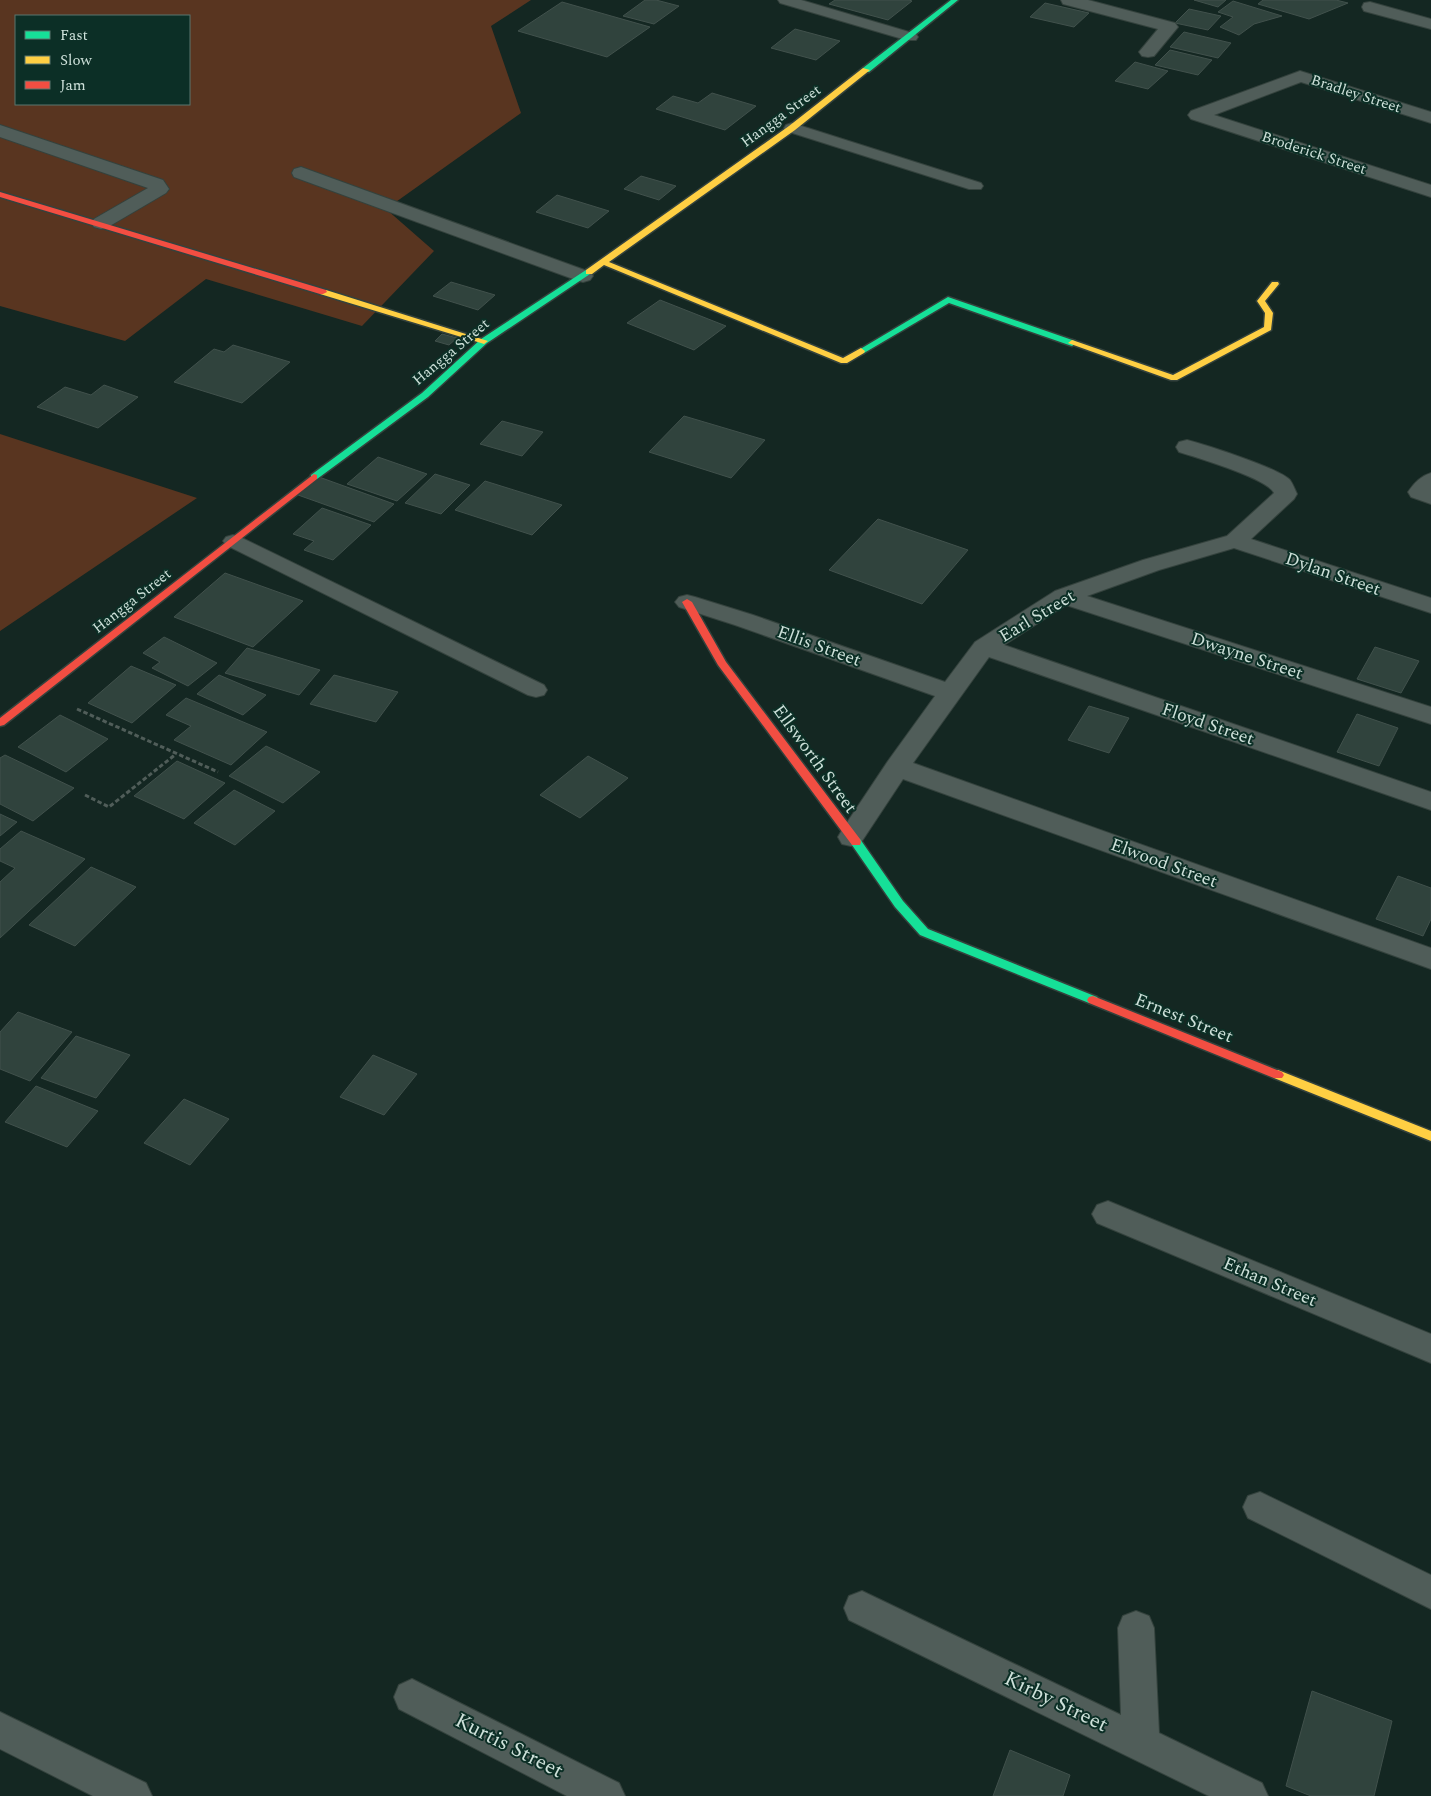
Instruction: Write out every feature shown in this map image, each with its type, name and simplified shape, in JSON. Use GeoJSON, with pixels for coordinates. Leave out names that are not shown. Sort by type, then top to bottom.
{"type":"FeatureCollection","features":[{"type":"Feature","properties":{"kind":"street","name":"Hangga Street"},"geometry":{"type":"LineString","coordinates":[[0,723],[329,465],[425,395],[484,342],[583,276],[792,128],[956,0]]}},
{"type":"Feature","properties":{"kind":"street"},"geometry":{"type":"LineString","coordinates":[[1069,0],[1169,27],[1148,52]]}},
{"type":"Feature","properties":{"kind":"street"},"geometry":{"type":"LineString","coordinates":[[1370,7],[1431,24]]}},
{"type":"Feature","properties":{"kind":"street","name":"Bradley Street"},"geometry":{"type":"LineString","coordinates":[[1197,115],[1300,76],[1431,118]]}},
{"type":"Feature","properties":{"kind":"street","name":"Broderick Street"},"geometry":{"type":"LineString","coordinates":[[1197,115],[1431,190]]}},
{"type":"Feature","properties":{"kind":"street"},"geometry":{"type":"LineString","coordinates":[[0,131],[156,184],[159,189],[101,223]]}},
{"type":"Feature","properties":{"kind":"street"},"geometry":{"type":"LineString","coordinates":[[300,173],[583,276]]}},
{"type":"Feature","properties":{"kind":"street"},"geometry":{"type":"LineString","coordinates":[[0,194],[101,223],[484,342]]}},
{"type":"Feature","properties":{"kind":"street"},"geometry":{"type":"LineString","coordinates":[[603,262],[844,361],[948,300],[1174,378],[1268,328],[1269,313],[1261,301],[1275,284]]}},
{"type":"Feature","properties":{"kind":"street","name":"Earl Street"},"geometry":{"type":"LineString","coordinates":[[851,837],[897,767],[984,647],[1062,596],[1151,565],[1235,541],[1286,494],[1281,484],[1266,475],[1187,447]]}},
{"type":"Feature","properties":{"kind":"street","name":"Dylan Street"},"geometry":{"type":"LineString","coordinates":[[1235,541],[1431,606]]}},
{"type":"Feature","properties":{"kind":"street","name":"Dwayne Street"},"geometry":{"type":"LineString","coordinates":[[1062,596],[1431,716]]}},
{"type":"Feature","properties":{"kind":"street","name":"Ellis Street"},"geometry":{"type":"LineString","coordinates":[[687,602],[744,620],[951,693]]}},
{"type":"Feature","properties":{"kind":"street","name":"Ellsworth Street"},"geometry":{"type":"LineString","coordinates":[[687,602],[722,663],[876,869],[899,904],[924,932]]}},
{"type":"Feature","properties":{"kind":"street","name":"Floyd Street"},"geometry":{"type":"LineString","coordinates":[[984,647],[1431,801]]}},
{"type":"Feature","properties":{"kind":"street","name":"Elwood Street"},"geometry":{"type":"LineString","coordinates":[[897,767],[1431,959]]}},
{"type":"Feature","properties":{"kind":"street","name":"Ernest Street"},"geometry":{"type":"LineString","coordinates":[[924,932],[1431,1136]]}},
{"type":"Feature","properties":{"kind":"street","name":"Ethan Street"},"geometry":{"type":"LineString","coordinates":[[1108,1214],[1431,1349]]}},
{"type":"Feature","properties":{"kind":"street"},"geometry":{"type":"LineString","coordinates":[[1260,1507],[1431,1593]]}},
{"type":"Feature","properties":{"kind":"street","name":"Kirby Street"},"geometry":{"type":"LineString","coordinates":[[862,1608],[1249,1796]]}},
{"type":"Feature","properties":{"kind":"street"},"geometry":{"type":"LineString","coordinates":[[1136,1628],[1141,1743]]}},
{"type":"Feature","properties":{"kind":"street","name":"Kurtis Street"},"geometry":{"type":"LineString","coordinates":[[412,1697],[606,1796]]}},
{"type":"Feature","properties":{"kind":"street"},"geometry":{"type":"LineString","coordinates":[[0,1730],[132,1796]]}},
{"type":"Feature","properties":{"kind":"lane"},"geometry":{"type":"LineString","coordinates":[[785,0],[911,37]]}},
{"type":"Feature","properties":{"kind":"lane"},"geometry":{"type":"LineString","coordinates":[[792,128],[975,186]]}},
{"type":"Feature","properties":{"kind":"lane"},"geometry":{"type":"LineString","coordinates":[[233,541],[536,690]]}},
{"type":"Feature","properties":{"kind":"path"},"geometry":{"type":"LineString","coordinates":[[40,692],[218,772]]}},
{"type":"Feature","properties":{"kind":"path"},"geometry":{"type":"LineString","coordinates":[[85,795],[109,807],[176,754]]}},
{"type":"Feature","properties":{"kind":"shaded area"},"geometry":{"type":"Polygon","coordinates":[[[0,0],[531,0],[491,26],[521,113],[386,209],[434,251],[362,326],[206,279],[125,341],[0,306],[0,0]]]}},
{"type":"Feature","properties":{"kind":"shaded area"},"geometry":{"type":"Polygon","coordinates":[[[0,434],[197,498],[0,631],[0,434]]]}},
{"type":"Feature","properties":{"kind":"building"},"geometry":{"type":"Polygon","coordinates":[[[645,0],[656,0],[679,6],[654,24],[623,16],[645,0]]]}},
{"type":"Feature","properties":{"kind":"building"},"geometry":{"type":"Polygon","coordinates":[[[835,0],[912,1],[888,20],[829,4],[835,0]]]}},
{"type":"Feature","properties":{"kind":"building"},"geometry":{"type":"Polygon","coordinates":[[[1194,0],[1226,0],[1218,7],[1194,0]]]}},
{"type":"Feature","properties":{"kind":"building"},"geometry":{"type":"Polygon","coordinates":[[[1263,0],[1336,0],[1348,3],[1309,19],[1258,4],[1263,0]]]}},
{"type":"Feature","properties":{"kind":"building"},"geometry":{"type":"Polygon","coordinates":[[[1233,1],[1282,16],[1254,24],[1239,35],[1220,27],[1233,17],[1218,12],[1233,1]]]}},
{"type":"Feature","properties":{"kind":"building"},"geometry":{"type":"Polygon","coordinates":[[[562,2],[650,27],[607,57],[518,31],[562,2]]]}},
{"type":"Feature","properties":{"kind":"building"},"geometry":{"type":"Polygon","coordinates":[[[1045,3],[1089,13],[1074,27],[1030,17],[1045,3]]]}},
{"type":"Feature","properties":{"kind":"building"},"geometry":{"type":"Polygon","coordinates":[[[1189,9],[1221,16],[1208,30],[1175,23],[1189,9]]]}},
{"type":"Feature","properties":{"kind":"building"},"geometry":{"type":"Polygon","coordinates":[[[795,29],[840,41],[816,60],[771,48],[795,29]]]}},
{"type":"Feature","properties":{"kind":"building"},"geometry":{"type":"Polygon","coordinates":[[[1184,32],[1231,43],[1218,58],[1170,47],[1184,32]]]}},
{"type":"Feature","properties":{"kind":"building"},"geometry":{"type":"Polygon","coordinates":[[[1170,50],[1212,60],[1198,75],[1155,65],[1170,50]]]}},
{"type":"Feature","properties":{"kind":"building"},"geometry":{"type":"Polygon","coordinates":[[[1135,62],[1168,71],[1148,89],[1115,81],[1135,62]]]}},
{"type":"Feature","properties":{"kind":"building"},"geometry":{"type":"Polygon","coordinates":[[[712,93],[756,106],[725,130],[656,109],[673,96],[698,103],[712,93]]]}},
{"type":"Feature","properties":{"kind":"building"},"geometry":{"type":"Polygon","coordinates":[[[641,176],[676,186],[659,200],[624,189],[641,176]]]}},
{"type":"Feature","properties":{"kind":"building"},"geometry":{"type":"Polygon","coordinates":[[[557,195],[609,211],[588,228],[536,212],[557,195]]]}},
{"type":"Feature","properties":{"kind":"building"},"geometry":{"type":"Polygon","coordinates":[[[451,282],[495,295],[478,310],[433,296],[451,282]]]}},
{"type":"Feature","properties":{"kind":"building"},"geometry":{"type":"Polygon","coordinates":[[[660,300],[726,326],[694,350],[627,323],[660,300]]]}},
{"type":"Feature","properties":{"kind":"building"},"geometry":{"type":"Polygon","coordinates":[[[442,334],[457,338],[449,345],[435,341],[442,334]]]}},
{"type":"Feature","properties":{"kind":"building"},"geometry":{"type":"Polygon","coordinates":[[[233,345],[290,362],[242,403],[174,382],[214,349],[224,352],[233,345]]]}},
{"type":"Feature","properties":{"kind":"building"},"geometry":{"type":"Polygon","coordinates":[[[104,385],[138,397],[98,428],[37,407],[65,387],[91,395],[104,385]]]}},
{"type":"Feature","properties":{"kind":"building"},"geometry":{"type":"Polygon","coordinates":[[[684,416],[765,440],[731,478],[649,452],[684,416]]]}},
{"type":"Feature","properties":{"kind":"building"},"geometry":{"type":"Polygon","coordinates":[[[502,421],[543,432],[522,456],[480,444],[502,421]]]}},
{"type":"Feature","properties":{"kind":"building"},"geometry":{"type":"Polygon","coordinates":[[[378,457],[427,474],[397,501],[347,484],[378,457]]]}},
{"type":"Feature","properties":{"kind":"building"},"geometry":{"type":"Polygon","coordinates":[[[435,474],[470,485],[441,514],[405,503],[435,474]]]}},
{"type":"Feature","properties":{"kind":"building"},"geometry":{"type":"Polygon","coordinates":[[[319,477],[394,504],[374,522],[298,495],[319,477]]]}},
{"type":"Feature","properties":{"kind":"building"},"geometry":{"type":"Polygon","coordinates":[[[485,481],[562,505],[532,535],[455,510],[485,481]]]}},
{"type":"Feature","properties":{"kind":"building"},"geometry":{"type":"Polygon","coordinates":[[[322,508],[371,525],[333,560],[304,550],[314,541],[293,534],[322,508]]]}},
{"type":"Feature","properties":{"kind":"building"},"geometry":{"type":"Polygon","coordinates":[[[878,519],[968,550],[922,604],[829,570],[878,519]]]}},
{"type":"Feature","properties":{"kind":"building"},"geometry":{"type":"Polygon","coordinates":[[[225,573],[303,601],[253,647],[174,617],[225,573]]]}},
{"type":"Feature","properties":{"kind":"building"},"geometry":{"type":"Polygon","coordinates":[[[164,637],[217,663],[188,686],[152,668],[160,662],[143,653],[164,637]]]}},
{"type":"Feature","properties":{"kind":"building"},"geometry":{"type":"Polygon","coordinates":[[[1375,647],[1419,661],[1401,693],[1357,679],[1375,647]]]}},
{"type":"Feature","properties":{"kind":"building"},"geometry":{"type":"Polygon","coordinates":[[[247,648],[320,670],[299,695],[225,673],[247,648]]]}},
{"type":"Feature","properties":{"kind":"building"},"geometry":{"type":"Polygon","coordinates":[[[131,666],[176,685],[132,723],[88,703],[131,666]]]}},
{"type":"Feature","properties":{"kind":"building"},"geometry":{"type":"Polygon","coordinates":[[[219,675],[266,695],[243,715],[197,694],[219,675]]]}},
{"type":"Feature","properties":{"kind":"building"},"geometry":{"type":"Polygon","coordinates":[[[334,675],[398,692],[376,722],[310,704],[334,675]]]}},
{"type":"Feature","properties":{"kind":"building"},"geometry":{"type":"Polygon","coordinates":[[[186,698],[267,732],[231,765],[174,740],[191,726],[166,715],[186,698]]]}},
{"type":"Feature","properties":{"kind":"building"},"geometry":{"type":"Polygon","coordinates":[[[1089,706],[1129,718],[1109,753],[1068,740],[1089,706]]]}},
{"type":"Feature","properties":{"kind":"building"},"geometry":{"type":"Polygon","coordinates":[[[1357,714],[1398,728],[1379,766],[1337,752],[1357,714]]]}},
{"type":"Feature","properties":{"kind":"building"},"geometry":{"type":"Polygon","coordinates":[[[60,715],[108,739],[66,772],[18,747],[60,715]]]}},
{"type":"Feature","properties":{"kind":"building"},"geometry":{"type":"Polygon","coordinates":[[[266,746],[320,772],[283,803],[229,776],[266,746]]]}},
{"type":"Feature","properties":{"kind":"building"},"geometry":{"type":"Polygon","coordinates":[[[5,755],[74,788],[33,821],[0,804],[0,758],[5,755]]]}},
{"type":"Feature","properties":{"kind":"building"},"geometry":{"type":"Polygon","coordinates":[[[588,756],[628,778],[580,818],[540,795],[588,756]]]}},
{"type":"Feature","properties":{"kind":"building"},"geometry":{"type":"Polygon","coordinates":[[[177,761],[225,783],[184,819],[134,796],[177,761]]]}},
{"type":"Feature","properties":{"kind":"building"},"geometry":{"type":"Polygon","coordinates":[[[234,790],[275,811],[235,845],[194,823],[234,790]]]}},
{"type":"Feature","properties":{"kind":"building"},"geometry":{"type":"Polygon","coordinates":[[[0,814],[17,822],[0,836],[0,814]]]}},
{"type":"Feature","properties":{"kind":"building"},"geometry":{"type":"Polygon","coordinates":[[[21,831],[85,859],[0,938],[0,882],[15,868],[0,861],[0,849],[21,831]]]}},
{"type":"Feature","properties":{"kind":"building"},"geometry":{"type":"Polygon","coordinates":[[[91,867],[136,887],[75,946],[29,925],[91,867]]]}},
{"type":"Feature","properties":{"kind":"building"},"geometry":{"type":"Polygon","coordinates":[[[1398,876],[1431,888],[1431,919],[1423,936],[1376,919],[1398,876]]]}},
{"type":"Feature","properties":{"kind":"building"},"geometry":{"type":"Polygon","coordinates":[[[18,1012],[72,1032],[30,1081],[0,1069],[0,1032],[18,1012]]]}},
{"type":"Feature","properties":{"kind":"building"},"geometry":{"type":"Polygon","coordinates":[[[76,1036],[130,1055],[96,1098],[41,1078],[76,1036]]]}},
{"type":"Feature","properties":{"kind":"building"},"geometry":{"type":"Polygon","coordinates":[[[373,1055],[417,1074],[384,1115],[340,1097],[373,1055]]]}},
{"type":"Feature","properties":{"kind":"building"},"geometry":{"type":"Polygon","coordinates":[[[36,1086],[98,1111],[67,1147],[5,1122],[36,1086]]]}},
{"type":"Feature","properties":{"kind":"building"},"geometry":{"type":"Polygon","coordinates":[[[184,1099],[229,1119],[190,1165],[144,1143],[184,1099]]]}},
{"type":"Feature","properties":{"kind":"building"},"geometry":{"type":"Polygon","coordinates":[[[1312,1691],[1392,1721],[1374,1796],[1311,1796],[1286,1786],[1312,1691]]]}},
{"type":"Feature","properties":{"kind":"building"},"geometry":{"type":"Polygon","coordinates":[[[1010,1750],[1070,1775],[1063,1796],[993,1796],[1010,1750]]]}},
{"type":"Feature","properties":{"kind":"traffic: fast"},"geometry":{"type":"LineString","coordinates":[[866,70],[955,0]]}},
{"type":"Feature","properties":{"kind":"traffic: fast"},"geometry":{"type":"LineString","coordinates":[[314,477],[425,395],[484,341],[589,272]]}},
{"type":"Feature","properties":{"kind":"traffic: fast"},"geometry":{"type":"LineString","coordinates":[[861,351],[948,300],[1072,343]]}},
{"type":"Feature","properties":{"kind":"traffic: fast"},"geometry":{"type":"LineString","coordinates":[[856,842],[899,904],[924,932],[1093,1000]]}},
{"type":"Feature","properties":{"kind":"traffic: slow"},"geometry":{"type":"LineString","coordinates":[[589,272],[792,128],[866,70]]}},
{"type":"Feature","properties":{"kind":"traffic: slow"},"geometry":{"type":"LineString","coordinates":[[603,262],[844,361],[861,351]]}},
{"type":"Feature","properties":{"kind":"traffic: slow"},"geometry":{"type":"LineString","coordinates":[[1072,343],[1174,378],[1268,328],[1269,313],[1261,301],[1275,284]]}},
{"type":"Feature","properties":{"kind":"traffic: slow"},"geometry":{"type":"LineString","coordinates":[[323,292],[484,341]]}},
{"type":"Feature","properties":{"kind":"traffic: slow"},"geometry":{"type":"LineString","coordinates":[[1278,1075],[1431,1136]]}},
{"type":"Feature","properties":{"kind":"traffic: jam"},"geometry":{"type":"LineString","coordinates":[[0,194],[323,292]]}},
{"type":"Feature","properties":{"kind":"traffic: jam"},"geometry":{"type":"LineString","coordinates":[[0,723],[314,477]]}},
{"type":"Feature","properties":{"kind":"traffic: jam"},"geometry":{"type":"LineString","coordinates":[[687,602],[722,663],[856,842]]}},
{"type":"Feature","properties":{"kind":"traffic: jam"},"geometry":{"type":"LineString","coordinates":[[1093,1000],[1278,1075]]}}]}
